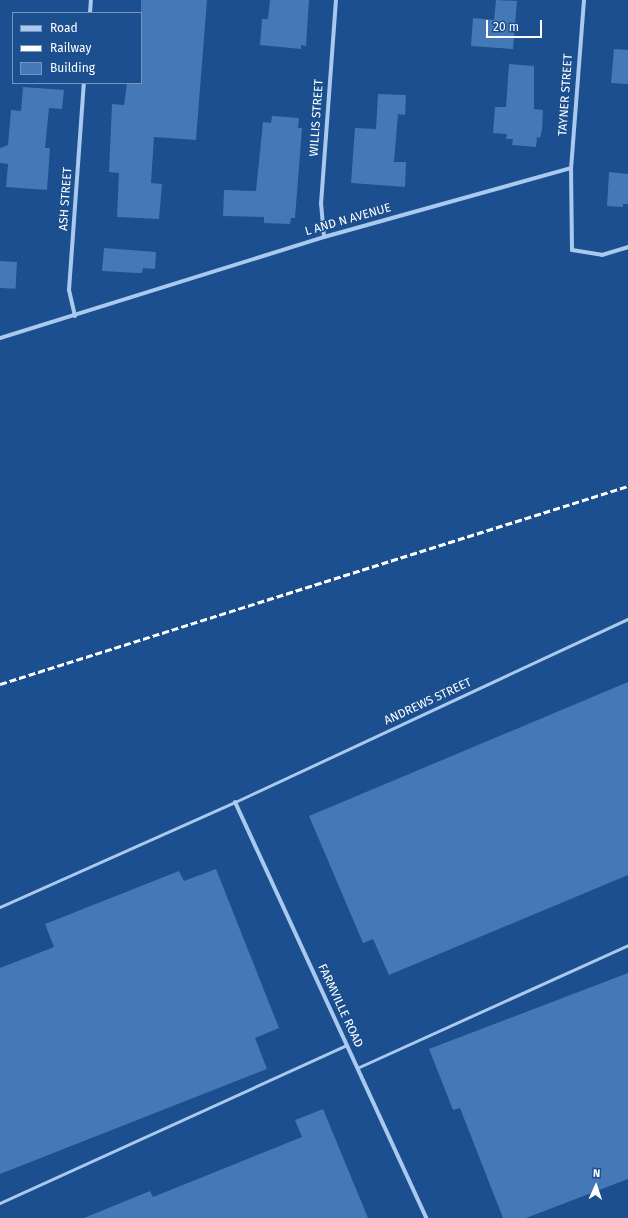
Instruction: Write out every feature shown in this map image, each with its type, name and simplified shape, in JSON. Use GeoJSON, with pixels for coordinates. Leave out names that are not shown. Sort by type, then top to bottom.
{"type":"FeatureCollection","features":[{"type":"Feature","properties":{"kind":"street"},"geometry":{"type":"LineString","coordinates":[[90,12],[91,0]]}},
{"type":"Feature","properties":{"kind":"street","name":"WILLIS STREET"},"geometry":{"type":"LineString","coordinates":[[324,237],[321,204],[336,0]]}},
{"type":"Feature","properties":{"kind":"street","name":"TAYNER STREET"},"geometry":{"type":"LineString","coordinates":[[571,168],[584,0]]}},
{"type":"Feature","properties":{"kind":"street","name":"ASH STREET"},"geometry":{"type":"LineString","coordinates":[[75,316],[69,290],[84,84]]}},
{"type":"Feature","properties":{"kind":"street"},"geometry":{"type":"LineString","coordinates":[[571,168],[572,250],[602,255],[628,247]]}},
{"type":"Feature","properties":{"kind":"street","name":"L AND N AVENUE"},"geometry":{"type":"LineString","coordinates":[[0,338],[75,316],[324,237],[571,168]]}},
{"type":"Feature","properties":{"kind":"street","name":"FARMVILLE ROAD"},"geometry":{"type":"LineString","coordinates":[[235,802],[426,1218]]}},
{"type":"Feature","properties":{"kind":"lane","name":"ANDREWS STREET"},"geometry":{"type":"LineString","coordinates":[[0,907],[235,802],[628,619]]}},
{"type":"Feature","properties":{"kind":"lane"},"geometry":{"type":"LineString","coordinates":[[357,1068],[628,945]]}},
{"type":"Feature","properties":{"kind":"lane"},"geometry":{"type":"LineString","coordinates":[[0,1203],[346,1044]]}},
{"type":"Feature","properties":{"kind":"building"},"geometry":{"type":"Polygon","coordinates":[[[141,0],[207,0],[196,140],[154,137],[151,183],[162,184],[159,219],[117,217],[119,173],[109,172],[112,104],[124,105],[127,84],[142,84],[141,0]]]}},
{"type":"Feature","properties":{"kind":"building"},"geometry":{"type":"Polygon","coordinates":[[[270,0],[309,0],[306,46],[301,45],[301,49],[260,45],[262,19],[268,19],[270,0]]]}},
{"type":"Feature","properties":{"kind":"building"},"geometry":{"type":"Polygon","coordinates":[[[496,0],[517,1],[513,49],[471,46],[473,18],[494,20],[496,0]]]}},
{"type":"Feature","properties":{"kind":"building"},"geometry":{"type":"Polygon","coordinates":[[[614,49],[628,50],[628,84],[611,83],[614,49]]]}},
{"type":"Feature","properties":{"kind":"building"},"geometry":{"type":"Polygon","coordinates":[[[509,64],[534,66],[534,109],[543,110],[542,130],[540,138],[537,137],[536,147],[512,145],[513,139],[506,139],[507,134],[493,133],[495,107],[506,107],[509,64]]]}},
{"type":"Feature","properties":{"kind":"building"},"geometry":{"type":"Polygon","coordinates":[[[23,87],[64,90],[62,109],[49,108],[45,148],[50,148],[47,190],[6,187],[8,164],[0,163],[0,148],[8,145],[11,110],[21,111],[23,87]]]}},
{"type":"Feature","properties":{"kind":"building"},"geometry":{"type":"Polygon","coordinates":[[[378,94],[406,95],[405,115],[398,114],[394,162],[406,162],[405,187],[351,183],[355,128],[376,129],[378,94]]]}},
{"type":"Feature","properties":{"kind":"building"},"geometry":{"type":"Polygon","coordinates":[[[272,116],[299,118],[298,128],[302,128],[295,218],[291,218],[290,224],[264,223],[264,217],[223,216],[224,190],[256,191],[263,122],[271,123],[272,116]]]}},
{"type":"Feature","properties":{"kind":"building"},"geometry":{"type":"Polygon","coordinates":[[[609,172],[628,174],[628,204],[623,204],[623,207],[607,206],[609,172]]]}},
{"type":"Feature","properties":{"kind":"building"},"geometry":{"type":"Polygon","coordinates":[[[104,248],[156,252],[155,269],[143,268],[142,273],[102,271],[104,248]]]}},
{"type":"Feature","properties":{"kind":"building"},"geometry":{"type":"Polygon","coordinates":[[[0,261],[17,262],[16,289],[0,288],[0,261]]]}},
{"type":"Feature","properties":{"kind":"building"},"geometry":{"type":"Polygon","coordinates":[[[628,682],[628,875],[389,975],[373,939],[363,943],[309,816],[628,682]]]}},
{"type":"Feature","properties":{"kind":"building"},"geometry":{"type":"Polygon","coordinates":[[[216,869],[279,1028],[255,1038],[267,1069],[0,1174],[0,968],[54,947],[45,924],[179,871],[184,881],[216,869]]]}},
{"type":"Feature","properties":{"kind":"building"},"geometry":{"type":"Polygon","coordinates":[[[628,973],[628,1179],[526,1218],[503,1218],[460,1108],[453,1110],[429,1049],[628,973]]]}},
{"type":"Feature","properties":{"kind":"building"},"geometry":{"type":"Polygon","coordinates":[[[323,1109],[368,1218],[84,1218],[150,1191],[153,1197],[302,1137],[295,1120],[323,1109]]]}},
{"type":"Feature","properties":{"kind":"railway"},"geometry":{"type":"LineString","coordinates":[[0,684],[628,486]]}}]}
